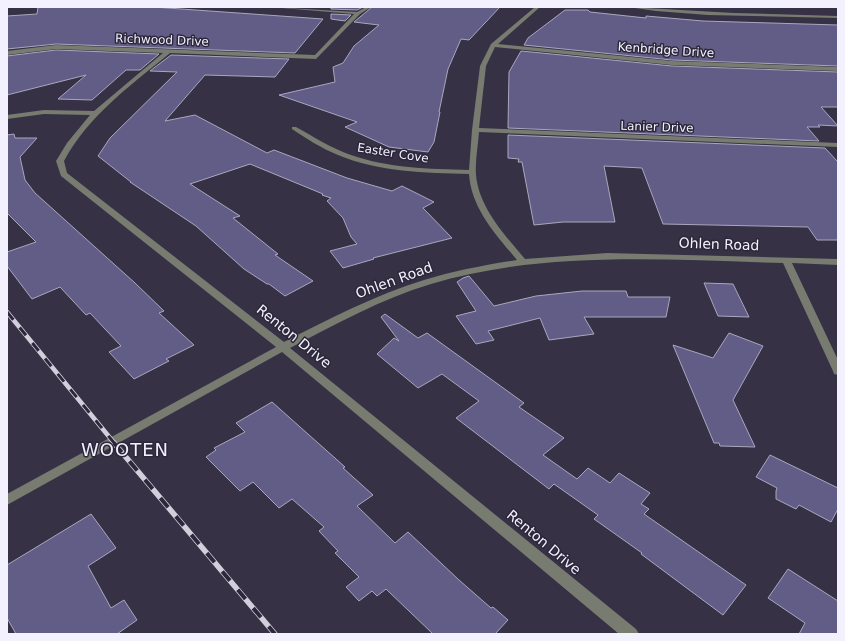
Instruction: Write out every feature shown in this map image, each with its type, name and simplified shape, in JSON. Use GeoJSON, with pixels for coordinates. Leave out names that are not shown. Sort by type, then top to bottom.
{"type":"FeatureCollection","features":[{"type":"Feature","properties":{"kind":"street"},"geometry":{"type":"LineString","coordinates":[[7,7],[13,7]]}},
{"type":"Feature","properties":{"kind":"street"},"geometry":{"type":"LineString","coordinates":[[272,7],[358,13],[369,7]]}},
{"type":"Feature","properties":{"kind":"street"},"geometry":{"type":"LineString","coordinates":[[523,262],[497,231],[482,206],[474,186],[472,172],[475,130],[483,66],[493,45],[538,7]]}},
{"type":"Feature","properties":{"kind":"street"},"geometry":{"type":"LineString","coordinates":[[630,7],[762,15],[838,16]]}},
{"type":"Feature","properties":{"kind":"street","name":"Richwood Drive"},"geometry":{"type":"LineString","coordinates":[[7,53],[56,47],[316,57],[358,13]]}},
{"type":"Feature","properties":{"kind":"street","name":"Kenbridge Drive"},"geometry":{"type":"LineString","coordinates":[[493,45],[672,63],[838,69]]}},
{"type":"Feature","properties":{"kind":"street","name":"Renton Drive"},"geometry":{"type":"LineString","coordinates":[[169,51],[95,113],[66,148],[60,161],[64,174],[283,347],[631,634]]}},
{"type":"Feature","properties":{"kind":"street"},"geometry":{"type":"LineString","coordinates":[[7,116],[44,112],[95,113]]}},
{"type":"Feature","properties":{"kind":"street","name":"Easter Cove"},"geometry":{"type":"LineString","coordinates":[[294,128],[325,147],[357,160],[425,170],[472,172]]}},
{"type":"Feature","properties":{"kind":"street","name":"Lanier Drive"},"geometry":{"type":"LineString","coordinates":[[475,130],[838,144]]}},
{"type":"Feature","properties":{"kind":"street","name":"Ohlen Road"},"geometry":{"type":"LineString","coordinates":[[7,500],[283,347],[339,318],[385,297],[427,282],[478,270],[523,262],[607,256],[838,262]]}},
{"type":"Feature","properties":{"kind":"street"},"geometry":{"type":"LineString","coordinates":[[786,261],[838,371]]}},
{"type":"Feature","properties":{"kind":"building"},"geometry":{"type":"Polygon","coordinates":[[[38,7],[153,7],[323,19],[295,53],[56,44],[7,49],[7,16],[37,14],[38,7]]]}},
{"type":"Feature","properties":{"kind":"building"},"geometry":{"type":"Polygon","coordinates":[[[331,7],[363,7],[357,10],[331,9],[331,7]]]}},
{"type":"Feature","properties":{"kind":"building"},"geometry":{"type":"Polygon","coordinates":[[[372,7],[500,7],[469,40],[461,39],[448,69],[434,142],[428,152],[389,147],[345,127],[357,122],[279,95],[335,82],[333,67],[343,63],[354,46],[379,25],[354,22],[372,7]]]}},
{"type":"Feature","properties":{"kind":"building"},"geometry":{"type":"Polygon","coordinates":[[[565,10],[588,10],[590,12],[646,18],[646,16],[703,21],[838,25],[838,66],[672,60],[524,45],[528,38],[565,10]]]}},
{"type":"Feature","properties":{"kind":"building"},"geometry":{"type":"Polygon","coordinates":[[[331,14],[351,15],[345,21],[331,19],[331,14]]]}},
{"type":"Feature","properties":{"kind":"building"},"geometry":{"type":"Polygon","coordinates":[[[56,50],[159,54],[140,70],[126,70],[92,100],[58,99],[86,75],[7,95],[7,56],[56,50]]]}},
{"type":"Feature","properties":{"kind":"building"},"geometry":{"type":"Polygon","coordinates":[[[521,51],[672,66],[838,72],[838,107],[821,107],[838,126],[818,125],[820,127],[807,127],[819,141],[508,128],[509,72],[521,51]]]}},
{"type":"Feature","properties":{"kind":"building"},"geometry":{"type":"Polygon","coordinates":[[[171,55],[289,59],[275,77],[205,75],[165,121],[195,115],[267,153],[274,150],[347,178],[392,191],[402,186],[434,202],[423,208],[452,238],[373,258],[374,259],[343,268],[330,251],[357,244],[351,237],[343,218],[327,201],[331,198],[250,164],[190,184],[240,216],[233,218],[278,254],[275,255],[313,281],[285,296],[269,284],[244,269],[196,226],[130,182],[98,156],[110,138],[177,72],[150,71],[171,55]]]}},
{"type":"Feature","properties":{"kind":"building"},"geometry":{"type":"Polygon","coordinates":[[[14,134],[15,138],[37,138],[20,157],[25,180],[35,193],[135,283],[164,311],[159,313],[194,345],[166,359],[169,361],[134,379],[109,352],[121,346],[90,313],[86,315],[60,287],[32,299],[7,266],[7,252],[36,242],[7,213],[7,135],[14,134]]]}},
{"type":"Feature","properties":{"kind":"building"},"geometry":{"type":"Polygon","coordinates":[[[508,135],[825,148],[838,162],[838,240],[817,240],[808,227],[663,224],[642,168],[604,166],[615,222],[563,222],[534,225],[522,162],[518,162],[519,159],[508,158],[508,135]]]}},
{"type":"Feature","properties":{"kind":"building"},"geometry":{"type":"Polygon","coordinates":[[[469,276],[494,306],[536,296],[582,291],[626,291],[628,297],[670,297],[666,317],[584,317],[594,334],[549,340],[540,318],[488,331],[494,340],[476,344],[456,316],[476,311],[457,282],[469,276]]]}},
{"type":"Feature","properties":{"kind":"building"},"geometry":{"type":"Polygon","coordinates":[[[704,283],[733,284],[749,317],[718,316],[704,283]]]}},
{"type":"Feature","properties":{"kind":"building"},"geometry":{"type":"Polygon","coordinates":[[[385,314],[418,338],[427,333],[524,403],[519,407],[564,438],[543,455],[577,479],[588,468],[610,483],[619,473],[650,493],[641,504],[649,509],[644,514],[746,585],[723,615],[641,554],[642,553],[594,519],[598,515],[554,484],[549,489],[456,418],[479,401],[442,374],[418,388],[377,354],[394,338],[399,341],[381,317],[385,314]]]}},
{"type":"Feature","properties":{"kind":"building"},"geometry":{"type":"Polygon","coordinates":[[[729,333],[763,346],[733,400],[755,447],[720,446],[719,443],[714,443],[673,345],[713,358],[729,333]]]}},
{"type":"Feature","properties":{"kind":"building"},"geometry":{"type":"Polygon","coordinates":[[[272,402],[345,467],[343,468],[373,495],[357,506],[395,543],[408,532],[459,580],[491,608],[493,607],[508,620],[495,634],[433,634],[386,589],[377,596],[372,591],[359,601],[346,587],[359,577],[335,553],[338,551],[319,531],[324,527],[292,499],[279,508],[253,482],[240,491],[206,457],[216,450],[214,448],[245,432],[236,423],[272,402]]]}},
{"type":"Feature","properties":{"kind":"building"},"geometry":{"type":"Polygon","coordinates":[[[770,455],[838,488],[838,509],[831,522],[799,505],[796,509],[776,499],[777,488],[756,477],[770,455]]]}},
{"type":"Feature","properties":{"kind":"building"},"geometry":{"type":"Polygon","coordinates":[[[91,514],[116,548],[88,566],[111,608],[124,600],[137,620],[117,634],[16,634],[7,618],[7,565],[91,514]]]}},
{"type":"Feature","properties":{"kind":"building"},"geometry":{"type":"Polygon","coordinates":[[[788,569],[838,601],[838,634],[799,634],[805,623],[768,598],[788,569]]]}},
{"type":"Feature","properties":{"kind":"railway"},"geometry":{"type":"LineString","coordinates":[[7,312],[115,444]]}},
{"type":"Feature","properties":{"kind":"railway"},"geometry":{"type":"LineString","coordinates":[[114,443],[275,634]]}},
{"type":"Feature","properties":{"kind":"district","name":"WOOTEN"},"geometry":{"type":"Point","coordinates":[125,450]}}]}
